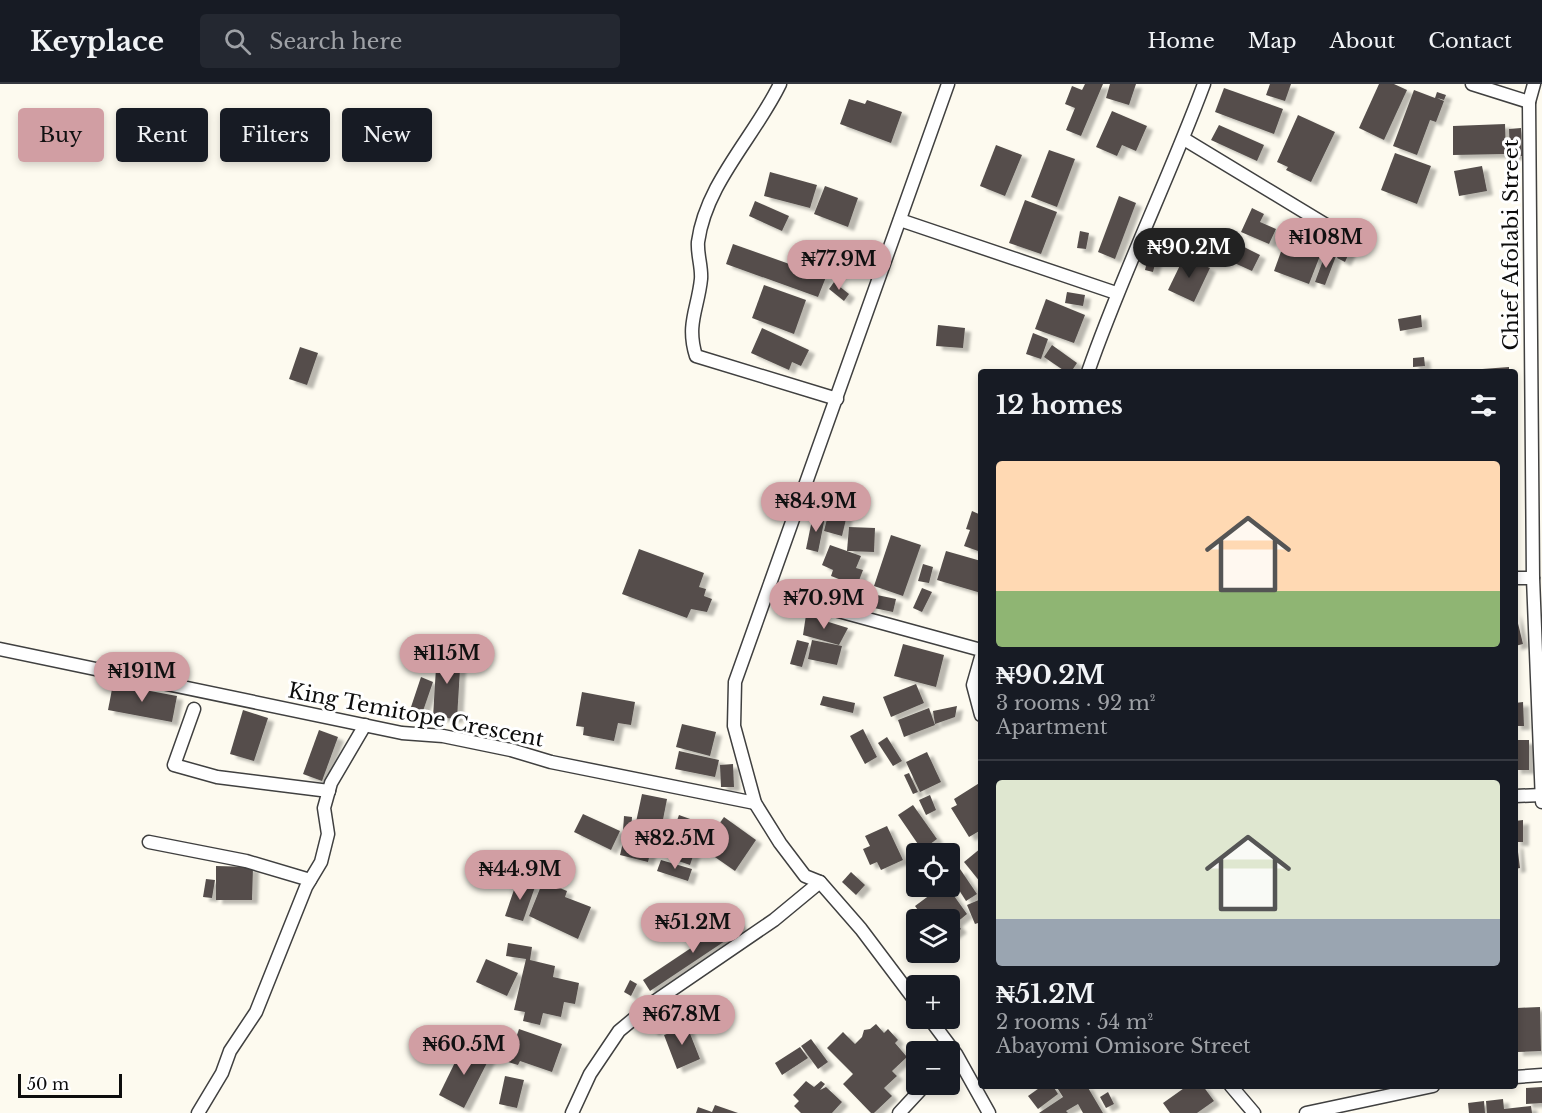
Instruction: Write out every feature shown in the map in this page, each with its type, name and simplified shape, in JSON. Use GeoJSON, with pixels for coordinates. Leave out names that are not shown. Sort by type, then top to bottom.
{"type":"FeatureCollection","features":[{"type":"Feature","properties":{"kind":"street"},"geometry":{"type":"LineString","coordinates":[[780,84],[719,184],[706,210],[698,242],[701,278],[691,320],[692,342],[696,356],[837,399]]}},
{"type":"Feature","properties":{"kind":"street"},"geometry":{"type":"LineString","coordinates":[[906,989],[861,929],[820,882],[805,876],[780,843],[755,803],[734,726],[735,682],[769,592],[948,84]]}},
{"type":"Feature","properties":{"kind":"street"},"geometry":{"type":"LineString","coordinates":[[1089,369],[1116,293],[1184,139],[1204,84]]}},
{"type":"Feature","properties":{"kind":"street"},"geometry":{"type":"LineString","coordinates":[[1472,84],[1529,102]]}},
{"type":"Feature","properties":{"kind":"street","name":"Chief Afolabi Street"},"geometry":{"type":"LineString","coordinates":[[1534,84],[1529,102],[1533,578],[1542,802]]}},
{"type":"Feature","properties":{"kind":"street"},"geometry":{"type":"LineString","coordinates":[[1184,139],[1331,228]]}},
{"type":"Feature","properties":{"kind":"street"},"geometry":{"type":"LineString","coordinates":[[900,220],[1116,293]]}},
{"type":"Feature","properties":{"kind":"street"},"geometry":{"type":"LineString","coordinates":[[1518,578],[1533,578]]}},
{"type":"Feature","properties":{"kind":"street"},"geometry":{"type":"LineString","coordinates":[[769,592],[978,649]]}},
{"type":"Feature","properties":{"kind":"street","name":"King Temitope Crescent"},"geometry":{"type":"LineString","coordinates":[[0,649],[365,725],[511,750],[551,762],[755,803]]}},
{"type":"Feature","properties":{"kind":"street"},"geometry":{"type":"LineString","coordinates":[[978,668],[973,685],[978,704]]}},
{"type":"Feature","properties":{"kind":"street"},"geometry":{"type":"LineString","coordinates":[[194,709],[174,765],[217,777],[329,791]]}},
{"type":"Feature","properties":{"kind":"street"},"geometry":{"type":"LineString","coordinates":[[198,1113],[222,1073],[230,1052],[256,1012],[310,880],[321,862],[328,834],[324,808],[329,791],[340,764],[365,725]]}},
{"type":"Feature","properties":{"kind":"street"},"geometry":{"type":"LineString","coordinates":[[1518,796],[1542,795]]}},
{"type":"Feature","properties":{"kind":"street"},"geometry":{"type":"LineString","coordinates":[[149,842],[246,861],[310,880]]}},
{"type":"Feature","properties":{"kind":"street"},"geometry":{"type":"LineString","coordinates":[[572,1113],[590,1074],[619,1031],[654,1002],[774,920],[820,882]]}},
{"type":"Feature","properties":{"kind":"street"},"geometry":{"type":"LineString","coordinates":[[960,1069],[989,1113]]}},
{"type":"Feature","properties":{"kind":"street"},"geometry":{"type":"LineString","coordinates":[[1518,1077],[1542,1075]]}},
{"type":"Feature","properties":{"kind":"street"},"geometry":{"type":"LineString","coordinates":[[1234,1089],[1254,1113]]}},
{"type":"Feature","properties":{"kind":"street"},"geometry":{"type":"LineString","coordinates":[[1306,1113],[1382,1091],[1402,1089]]}},
{"type":"Feature","properties":{"kind":"street"},"geometry":{"type":"LineString","coordinates":[[899,1113],[916,1095]]}},
{"type":"Feature","properties":{"kind":"building"},"geometry":{"type":"Polygon","coordinates":[[[1085,84],[1103,84],[1081,136],[1066,130],[1075,108],[1065,104],[1072,86],[1082,90],[1085,84]]]}},
{"type":"Feature","properties":{"kind":"building"},"geometry":{"type":"Polygon","coordinates":[[[1110,84],[1136,84],[1129,105],[1106,98],[1110,84]]]}},
{"type":"Feature","properties":{"kind":"building"},"geometry":{"type":"Polygon","coordinates":[[[1270,84],[1291,84],[1285,101],[1266,95],[1270,84]]]}},
{"type":"Feature","properties":{"kind":"building"},"geometry":{"type":"Polygon","coordinates":[[[1379,84],[1394,84],[1407,90],[1384,140],[1359,128],[1379,84]]]}},
{"type":"Feature","properties":{"kind":"building"},"geometry":{"type":"Polygon","coordinates":[[[1224,88],[1283,109],[1274,134],[1215,112],[1224,88]]]}},
{"type":"Feature","properties":{"kind":"building"},"geometry":{"type":"Polygon","coordinates":[[[1414,90],[1435,98],[1437,92],[1446,95],[1444,100],[1437,98],[1444,101],[1436,122],[1430,120],[1417,155],[1393,146],[1414,90]]]}},
{"type":"Feature","properties":{"kind":"building"},"geometry":{"type":"Polygon","coordinates":[[[849,99],[865,104],[867,100],[902,112],[891,143],[840,124],[849,99]]]}},
{"type":"Feature","properties":{"kind":"building"},"geometry":{"type":"Polygon","coordinates":[[[1112,111],[1147,126],[1136,151],[1122,145],[1117,156],[1096,147],[1112,111]]]}},
{"type":"Feature","properties":{"kind":"building"},"geometry":{"type":"Polygon","coordinates":[[[1298,115],[1335,132],[1311,182],[1286,170],[1288,167],[1277,162],[1298,115]]]}},
{"type":"Feature","properties":{"kind":"building"},"geometry":{"type":"Polygon","coordinates":[[[1505,124],[1506,154],[1453,155],[1453,126],[1505,124]]]}},
{"type":"Feature","properties":{"kind":"building"},"geometry":{"type":"Polygon","coordinates":[[[1219,125],[1264,145],[1257,161],[1211,140],[1219,125]]]}},
{"type":"Feature","properties":{"kind":"building"},"geometry":{"type":"Polygon","coordinates":[[[1521,128],[1522,156],[1510,156],[1509,129],[1521,128]]]}},
{"type":"Feature","properties":{"kind":"building"},"geometry":{"type":"Polygon","coordinates":[[[996,145],[1022,155],[1005,196],[980,186],[996,145]]]}},
{"type":"Feature","properties":{"kind":"building"},"geometry":{"type":"Polygon","coordinates":[[[1049,150],[1075,159],[1057,207],[1031,197],[1049,150]]]}},
{"type":"Feature","properties":{"kind":"building"},"geometry":{"type":"Polygon","coordinates":[[[1395,153],[1431,166],[1417,204],[1381,190],[1395,153]]]}},
{"type":"Feature","properties":{"kind":"building"},"geometry":{"type":"Polygon","coordinates":[[[1482,166],[1487,191],[1459,196],[1454,171],[1482,166]]]}},
{"type":"Feature","properties":{"kind":"building"},"geometry":{"type":"Polygon","coordinates":[[[770,172],[817,185],[810,208],[764,196],[770,172]]]}},
{"type":"Feature","properties":{"kind":"building"},"geometry":{"type":"Polygon","coordinates":[[[825,186],[858,198],[848,227],[814,214],[825,186]]]}},
{"type":"Feature","properties":{"kind":"building"},"geometry":{"type":"Polygon","coordinates":[[[1119,196],[1136,203],[1115,259],[1098,252],[1119,196]]]}},
{"type":"Feature","properties":{"kind":"building"},"geometry":{"type":"Polygon","coordinates":[[[1025,200],[1057,212],[1041,254],[1009,243],[1025,200]]]}},
{"type":"Feature","properties":{"kind":"building"},"geometry":{"type":"Polygon","coordinates":[[[755,201],[789,216],[782,231],[749,216],[755,201]]]}},
{"type":"Feature","properties":{"kind":"building"},"geometry":{"type":"Polygon","coordinates":[[[1252,208],[1264,214],[1260,222],[1276,229],[1269,244],[1241,232],[1252,208]]]}},
{"type":"Feature","properties":{"kind":"building"},"geometry":{"type":"Polygon","coordinates":[[[1080,231],[1089,233],[1086,249],[1077,248],[1080,231]]]}},
{"type":"Feature","properties":{"kind":"building"},"geometry":{"type":"Polygon","coordinates":[[[1287,235],[1323,248],[1309,284],[1274,271],[1287,235]]]}},
{"type":"Feature","properties":{"kind":"building"},"geometry":{"type":"Polygon","coordinates":[[[733,244],[826,277],[818,297],[726,264],[733,244]]]}},
{"type":"Feature","properties":{"kind":"building"},"geometry":{"type":"Polygon","coordinates":[[[1238,244],[1260,255],[1252,271],[1230,261],[1238,244]]]}},
{"type":"Feature","properties":{"kind":"building"},"geometry":{"type":"Polygon","coordinates":[[[1342,247],[1350,251],[1345,262],[1337,258],[1342,247]]]}},
{"type":"Feature","properties":{"kind":"building"},"geometry":{"type":"Polygon","coordinates":[[[1326,252],[1336,256],[1325,285],[1315,282],[1326,252]]]}},
{"type":"Feature","properties":{"kind":"building"},"geometry":{"type":"Polygon","coordinates":[[[1184,257],[1210,268],[1194,302],[1168,290],[1184,257]]]}},
{"type":"Feature","properties":{"kind":"building"},"geometry":{"type":"Polygon","coordinates":[[[1148,258],[1156,260],[1153,272],[1145,270],[1148,258]]]}},
{"type":"Feature","properties":{"kind":"building"},"geometry":{"type":"Polygon","coordinates":[[[834,282],[849,294],[844,301],[829,289],[834,282]]]}},
{"type":"Feature","properties":{"kind":"building"},"geometry":{"type":"Polygon","coordinates":[[[764,285],[806,300],[794,334],[752,318],[764,285]]]}},
{"type":"Feature","properties":{"kind":"building"},"geometry":{"type":"Polygon","coordinates":[[[1067,292],[1085,295],[1083,306],[1065,303],[1067,292]]]}},
{"type":"Feature","properties":{"kind":"building"},"geometry":{"type":"Polygon","coordinates":[[[1046,299],[1085,315],[1074,343],[1035,329],[1046,299]]]}},
{"type":"Feature","properties":{"kind":"building"},"geometry":{"type":"Polygon","coordinates":[[[1421,315],[1422,327],[1400,331],[1398,319],[1421,315]]]}},
{"type":"Feature","properties":{"kind":"building"},"geometry":{"type":"Polygon","coordinates":[[[938,325],[965,328],[963,348],[936,346],[938,325]]]}},
{"type":"Feature","properties":{"kind":"building"},"geometry":{"type":"Polygon","coordinates":[[[762,328],[809,350],[801,366],[792,362],[789,370],[751,353],[762,328]]]}},
{"type":"Feature","properties":{"kind":"building"},"geometry":{"type":"Polygon","coordinates":[[[1033,333],[1048,339],[1041,359],[1026,354],[1033,333]]]}},
{"type":"Feature","properties":{"kind":"building"},"geometry":{"type":"Polygon","coordinates":[[[1052,345],[1077,363],[1073,369],[1062,369],[1044,357],[1052,345]]]}},
{"type":"Feature","properties":{"kind":"building"},"geometry":{"type":"Polygon","coordinates":[[[300,347],[318,353],[307,385],[289,379],[300,347]]]}},
{"type":"Feature","properties":{"kind":"building"},"geometry":{"type":"Polygon","coordinates":[[[1424,357],[1425,366],[1413,367],[1413,358],[1424,357]]]}},
{"type":"Feature","properties":{"kind":"building"},"geometry":{"type":"Polygon","coordinates":[[[1509,367],[1509,369],[1482,369],[1509,367]]]}},
{"type":"Feature","properties":{"kind":"building"},"geometry":{"type":"Polygon","coordinates":[[[829,511],[847,515],[842,536],[824,531],[829,511]]]}},
{"type":"Feature","properties":{"kind":"building"},"geometry":{"type":"Polygon","coordinates":[[[972,511],[978,514],[978,551],[964,546],[970,530],[966,529],[972,511]]]}},
{"type":"Feature","properties":{"kind":"building"},"geometry":{"type":"Polygon","coordinates":[[[813,515],[825,517],[818,552],[806,549],[813,515]]]}},
{"type":"Feature","properties":{"kind":"building"},"geometry":{"type":"Polygon","coordinates":[[[849,527],[875,528],[874,552],[847,551],[849,527]]]}},
{"type":"Feature","properties":{"kind":"building"},"geometry":{"type":"Polygon","coordinates":[[[891,535],[921,545],[903,596],[874,586],[891,535]]]}},
{"type":"Feature","properties":{"kind":"building"},"geometry":{"type":"Polygon","coordinates":[[[830,545],[861,556],[856,568],[863,570],[857,586],[831,576],[833,570],[822,565],[830,545]]]}},
{"type":"Feature","properties":{"kind":"building"},"geometry":{"type":"Polygon","coordinates":[[[639,549],[704,573],[699,587],[706,589],[704,596],[712,599],[707,612],[691,609],[687,618],[622,594],[639,549]]]}},
{"type":"Feature","properties":{"kind":"building"},"geometry":{"type":"Polygon","coordinates":[[[946,551],[978,560],[978,592],[937,580],[946,551]]]}},
{"type":"Feature","properties":{"kind":"building"},"geometry":{"type":"Polygon","coordinates":[[[923,564],[933,567],[929,583],[918,581],[923,564]]]}},
{"type":"Feature","properties":{"kind":"building"},"geometry":{"type":"Polygon","coordinates":[[[922,588],[932,592],[922,612],[913,608],[922,588]]]}},
{"type":"Feature","properties":{"kind":"building"},"geometry":{"type":"Polygon","coordinates":[[[877,595],[896,599],[893,612],[874,608],[877,595]]]}},
{"type":"Feature","properties":{"kind":"building"},"geometry":{"type":"Polygon","coordinates":[[[806,615],[848,628],[839,645],[803,635],[806,615]]]}},
{"type":"Feature","properties":{"kind":"building"},"geometry":{"type":"Polygon","coordinates":[[[1518,623],[1523,644],[1518,645],[1518,623]]]}},
{"type":"Feature","properties":{"kind":"building"},"geometry":{"type":"Polygon","coordinates":[[[797,640],[809,643],[802,667],[790,664],[797,640]]]}},
{"type":"Feature","properties":{"kind":"building"},"geometry":{"type":"Polygon","coordinates":[[[812,640],[842,646],[837,665],[808,659],[812,640]]]}},
{"type":"Feature","properties":{"kind":"building"},"geometry":{"type":"Polygon","coordinates":[[[903,644],[944,655],[936,687],[894,676],[903,644]]]}},
{"type":"Feature","properties":{"kind":"building"},"geometry":{"type":"Polygon","coordinates":[[[437,651],[461,652],[457,719],[433,717],[437,651]]]}},
{"type":"Feature","properties":{"kind":"building"},"geometry":{"type":"Polygon","coordinates":[[[421,677],[433,682],[423,711],[411,707],[421,677]]]}},
{"type":"Feature","properties":{"kind":"building"},"geometry":{"type":"Polygon","coordinates":[[[113,684],[177,696],[172,722],[108,710],[113,684]]]}},
{"type":"Feature","properties":{"kind":"building"},"geometry":{"type":"Polygon","coordinates":[[[916,684],[924,703],[891,717],[883,697],[916,684]]]}},
{"type":"Feature","properties":{"kind":"building"},"geometry":{"type":"Polygon","coordinates":[[[582,692],[635,702],[631,725],[618,723],[614,741],[583,735],[584,727],[576,726],[582,692]]]}},
{"type":"Feature","properties":{"kind":"building"},"geometry":{"type":"Polygon","coordinates":[[[823,696],[855,703],[853,713],[820,705],[823,696]]]}},
{"type":"Feature","properties":{"kind":"building"},"geometry":{"type":"Polygon","coordinates":[[[1523,702],[1524,726],[1518,726],[1518,703],[1523,702]]]}},
{"type":"Feature","properties":{"kind":"building"},"geometry":{"type":"Polygon","coordinates":[[[957,706],[955,717],[935,724],[933,711],[957,706]]]}},
{"type":"Feature","properties":{"kind":"building"},"geometry":{"type":"Polygon","coordinates":[[[929,708],[935,725],[904,737],[898,720],[929,708]]]}},
{"type":"Feature","properties":{"kind":"building"},"geometry":{"type":"Polygon","coordinates":[[[243,710],[268,718],[254,761],[230,754],[243,710]]]}},
{"type":"Feature","properties":{"kind":"building"},"geometry":{"type":"Polygon","coordinates":[[[682,724],[716,732],[710,756],[676,747],[682,724]]]}},
{"type":"Feature","properties":{"kind":"building"},"geometry":{"type":"Polygon","coordinates":[[[863,729],[877,757],[865,764],[850,736],[863,729]]]}},
{"type":"Feature","properties":{"kind":"building"},"geometry":{"type":"Polygon","coordinates":[[[319,730],[338,737],[322,781],[303,774],[319,730]]]}},
{"type":"Feature","properties":{"kind":"building"},"geometry":{"type":"Polygon","coordinates":[[[887,737],[902,761],[893,766],[878,743],[887,737]]]}},
{"type":"Feature","properties":{"kind":"building"},"geometry":{"type":"Polygon","coordinates":[[[1518,740],[1529,740],[1529,770],[1518,770],[1518,740]]]}},
{"type":"Feature","properties":{"kind":"building"},"geometry":{"type":"Polygon","coordinates":[[[679,751],[719,760],[715,777],[675,769],[679,751]]]}},
{"type":"Feature","properties":{"kind":"building"},"geometry":{"type":"Polygon","coordinates":[[[927,752],[941,782],[920,792],[906,762],[927,752]]]}},
{"type":"Feature","properties":{"kind":"building"},"geometry":{"type":"Polygon","coordinates":[[[733,764],[734,787],[721,787],[720,765],[733,764]]]}},
{"type":"Feature","properties":{"kind":"building"},"geometry":{"type":"Polygon","coordinates":[[[909,773],[918,792],[913,794],[904,775],[909,773]]]}},
{"type":"Feature","properties":{"kind":"building"},"geometry":{"type":"Polygon","coordinates":[[[978,784],[978,832],[969,837],[951,808],[957,805],[954,799],[978,784]]]}},
{"type":"Feature","properties":{"kind":"building"},"geometry":{"type":"Polygon","coordinates":[[[642,794],[667,799],[659,840],[633,836],[642,794]]]}},
{"type":"Feature","properties":{"kind":"building"},"geometry":{"type":"Polygon","coordinates":[[[930,795],[936,810],[926,815],[919,800],[930,795]]]}},
{"type":"Feature","properties":{"kind":"building"},"geometry":{"type":"Polygon","coordinates":[[[913,805],[937,839],[932,843],[917,843],[898,815],[913,805]]]}},
{"type":"Feature","properties":{"kind":"building"},"geometry":{"type":"Polygon","coordinates":[[[583,814],[620,831],[611,850],[574,832],[583,814]]]}},
{"type":"Feature","properties":{"kind":"building"},"geometry":{"type":"Polygon","coordinates":[[[679,815],[704,824],[690,865],[664,856],[679,815]]]}},
{"type":"Feature","properties":{"kind":"building"},"geometry":{"type":"Polygon","coordinates":[[[624,816],[632,817],[631,831],[623,831],[624,816]]]}},
{"type":"Feature","properties":{"kind":"building"},"geometry":{"type":"Polygon","coordinates":[[[724,817],[756,840],[735,871],[702,848],[724,817]]]}},
{"type":"Feature","properties":{"kind":"building"},"geometry":{"type":"Polygon","coordinates":[[[1523,820],[1523,842],[1518,842],[1518,821],[1523,820]]]}},
{"type":"Feature","properties":{"kind":"building"},"geometry":{"type":"Polygon","coordinates":[[[887,826],[903,860],[881,870],[877,862],[870,865],[863,849],[870,846],[865,836],[887,826]]]}},
{"type":"Feature","properties":{"kind":"building"},"geometry":{"type":"Polygon","coordinates":[[[624,838],[652,845],[648,862],[620,855],[624,838]]]}},
{"type":"Feature","properties":{"kind":"building"},"geometry":{"type":"Polygon","coordinates":[[[978,850],[978,879],[964,862],[978,850]]]}},
{"type":"Feature","properties":{"kind":"building"},"geometry":{"type":"Polygon","coordinates":[[[661,860],[692,869],[688,881],[657,871],[661,860]]]}},
{"type":"Feature","properties":{"kind":"building"},"geometry":{"type":"Polygon","coordinates":[[[216,866],[253,867],[252,900],[216,900],[216,866]]]}},
{"type":"Feature","properties":{"kind":"building"},"geometry":{"type":"Polygon","coordinates":[[[960,869],[977,894],[966,901],[960,892],[960,869]]]}},
{"type":"Feature","properties":{"kind":"building"},"geometry":{"type":"Polygon","coordinates":[[[851,872],[865,885],[856,895],[842,882],[851,872]]]}},
{"type":"Feature","properties":{"kind":"building"},"geometry":{"type":"Polygon","coordinates":[[[206,879],[215,880],[212,898],[203,897],[206,879]]]}},
{"type":"Feature","properties":{"kind":"building"},"geometry":{"type":"Polygon","coordinates":[[[517,881],[535,887],[523,921],[505,916],[517,881]]]}},
{"type":"Feature","properties":{"kind":"building"},"geometry":{"type":"Polygon","coordinates":[[[543,881],[567,891],[565,897],[591,907],[578,939],[529,916],[543,881]]]}},
{"type":"Feature","properties":{"kind":"building"},"geometry":{"type":"Polygon","coordinates":[[[927,897],[955,897],[967,914],[960,920],[960,909],[917,909],[915,906],[927,897]]]}},
{"type":"Feature","properties":{"kind":"building"},"geometry":{"type":"Polygon","coordinates":[[[978,900],[978,923],[975,924],[967,905],[978,900]]]}},
{"type":"Feature","properties":{"kind":"building"},"geometry":{"type":"Polygon","coordinates":[[[736,918],[743,929],[650,991],[643,980],[736,918]]]}},
{"type":"Feature","properties":{"kind":"building"},"geometry":{"type":"Polygon","coordinates":[[[700,923],[708,932],[699,939],[691,930],[700,923]]]}},
{"type":"Feature","properties":{"kind":"building"},"geometry":{"type":"Polygon","coordinates":[[[508,943],[532,947],[530,960],[555,966],[553,977],[579,983],[575,1004],[564,1002],[561,1017],[543,1013],[540,1025],[523,1021],[525,1012],[514,1010],[526,959],[506,956],[508,943]]]}},
{"type":"Feature","properties":{"kind":"building"},"geometry":{"type":"Polygon","coordinates":[[[486,959],[518,973],[507,996],[476,982],[486,959]]]}},
{"type":"Feature","properties":{"kind":"building"},"geometry":{"type":"Polygon","coordinates":[[[630,980],[637,984],[631,996],[624,992],[630,980]]]}},
{"type":"Feature","properties":{"kind":"building"},"geometry":{"type":"Polygon","coordinates":[[[1540,1007],[1541,1051],[1518,1052],[1518,1008],[1540,1007]]]}},
{"type":"Feature","properties":{"kind":"building"},"geometry":{"type":"Polygon","coordinates":[[[674,1008],[679,1016],[653,1032],[648,1024],[674,1008]]]}},
{"type":"Feature","properties":{"kind":"building"},"geometry":{"type":"Polygon","coordinates":[[[679,1022],[681,1028],[687,1026],[700,1059],[677,1069],[664,1035],[672,1032],[670,1026],[679,1022]]]}},
{"type":"Feature","properties":{"kind":"building"},"geometry":{"type":"Polygon","coordinates":[[[876,1024],[884,1033],[888,1029],[898,1040],[895,1043],[906,1056],[892,1071],[897,1076],[884,1088],[892,1096],[874,1113],[871,1113],[843,1084],[853,1074],[827,1048],[843,1032],[855,1044],[862,1037],[864,1030],[876,1024]]]}},
{"type":"Feature","properties":{"kind":"building"},"geometry":{"type":"Polygon","coordinates":[[[519,1029],[562,1044],[552,1072],[520,1061],[518,1065],[508,1062],[519,1029]]]}},
{"type":"Feature","properties":{"kind":"building"},"geometry":{"type":"Polygon","coordinates":[[[811,1039],[828,1062],[818,1069],[801,1046],[811,1039]]]}},
{"type":"Feature","properties":{"kind":"building"},"geometry":{"type":"Polygon","coordinates":[[[464,1044],[490,1057],[464,1108],[439,1095],[464,1044]]]}},
{"type":"Feature","properties":{"kind":"building"},"geometry":{"type":"Polygon","coordinates":[[[800,1047],[808,1058],[782,1075],[775,1063],[800,1047]]]}},
{"type":"Feature","properties":{"kind":"building"},"geometry":{"type":"Polygon","coordinates":[[[505,1076],[524,1080],[517,1108],[499,1104],[505,1076]]]}},
{"type":"Feature","properties":{"kind":"building"},"geometry":{"type":"Polygon","coordinates":[[[806,1081],[814,1087],[821,1081],[825,1084],[820,1090],[826,1087],[842,1102],[832,1113],[801,1113],[794,1106],[799,1101],[793,1095],[806,1081]]]}},
{"type":"Feature","properties":{"kind":"building"},"geometry":{"type":"Polygon","coordinates":[[[1542,1087],[1542,1103],[1526,1104],[1526,1088],[1542,1087]]]}},
{"type":"Feature","properties":{"kind":"building"},"geometry":{"type":"Polygon","coordinates":[[[1038,1089],[1055,1089],[1058,1094],[1038,1109],[1028,1096],[1038,1089]]]}},
{"type":"Feature","properties":{"kind":"building"},"geometry":{"type":"Polygon","coordinates":[[[1058,1089],[1089,1089],[1103,1113],[1083,1113],[1078,1104],[1066,1111],[1068,1113],[1039,1113],[1063,1097],[1058,1089]]]}},
{"type":"Feature","properties":{"kind":"building"},"geometry":{"type":"Polygon","coordinates":[[[1183,1089],[1205,1089],[1214,1101],[1197,1113],[1170,1113],[1163,1103],[1183,1089]]]}},
{"type":"Feature","properties":{"kind":"building"},"geometry":{"type":"Polygon","coordinates":[[[1108,1092],[1114,1104],[1106,1108],[1100,1097],[1108,1092]]]}},
{"type":"Feature","properties":{"kind":"building"},"geometry":{"type":"Polygon","coordinates":[[[1503,1099],[1504,1109],[1531,1106],[1532,1113],[1487,1113],[1486,1101],[1503,1099]]]}},
{"type":"Feature","properties":{"kind":"building"},"geometry":{"type":"Polygon","coordinates":[[[1484,1101],[1485,1113],[1469,1113],[1468,1103],[1484,1101]]]}},
{"type":"Feature","properties":{"kind":"building"},"geometry":{"type":"Polygon","coordinates":[[[715,1105],[738,1113],[696,1113],[698,1107],[712,1112],[715,1105]]]}}]}
